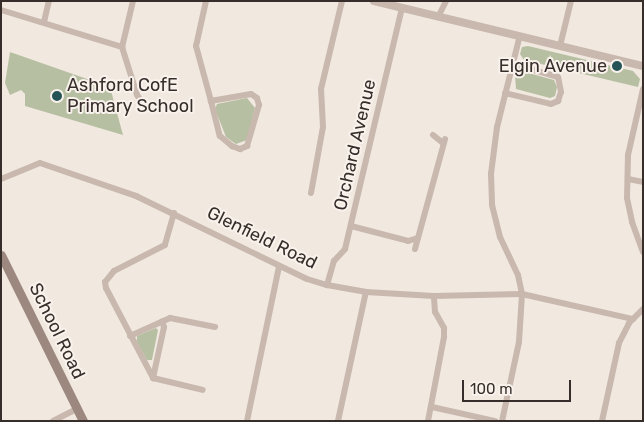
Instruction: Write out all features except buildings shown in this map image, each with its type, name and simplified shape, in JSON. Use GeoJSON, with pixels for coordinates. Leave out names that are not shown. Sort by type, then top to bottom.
{"type":"FeatureCollection","features":[{"type":"Feature","properties":{"kind":"main road","name":"School Road"},"geometry":{"type":"LineString","coordinates":[[1,255],[83,421]]}},
{"type":"Feature","properties":{"kind":"street"},"geometry":{"type":"LineString","coordinates":[[44,22],[49,1]]}},
{"type":"Feature","properties":{"kind":"street"},"geometry":{"type":"LineString","coordinates":[[133,1],[122,47],[137,95],[146,108]]}},
{"type":"Feature","properties":{"kind":"street"},"geometry":{"type":"LineString","coordinates":[[206,1],[196,46],[220,136],[240,149],[247,146],[259,104],[257,98],[251,94],[211,101]]}},
{"type":"Feature","properties":{"kind":"street"},"geometry":{"type":"LineString","coordinates":[[311,193],[323,127],[321,89],[342,1]]}},
{"type":"Feature","properties":{"kind":"street"},"geometry":{"type":"LineString","coordinates":[[374,1],[397,5],[519,39],[560,46],[643,66]]}},
{"type":"Feature","properties":{"kind":"street"},"geometry":{"type":"LineString","coordinates":[[438,17],[446,1]]}},
{"type":"Feature","properties":{"kind":"street"},"geometry":{"type":"LineString","coordinates":[[560,46],[571,1]]}},
{"type":"Feature","properties":{"kind":"street","name":"Orchard Avenue"},"geometry":{"type":"LineString","coordinates":[[327,285],[330,271],[345,249],[351,226],[397,5]]}},
{"type":"Feature","properties":{"kind":"street"},"geometry":{"type":"LineString","coordinates":[[4,11],[122,47]]}},
{"type":"Feature","properties":{"kind":"street"},"geometry":{"type":"LineString","coordinates":[[502,421],[519,342],[522,294],[518,275],[500,237],[492,205],[491,158],[519,39]]}},
{"type":"Feature","properties":{"kind":"street"},"geometry":{"type":"LineString","coordinates":[[505,93],[551,104],[558,101],[561,92],[558,77],[513,64]]}},
{"type":"Feature","properties":{"kind":"street"},"geometry":{"type":"LineString","coordinates":[[643,89],[628,156],[632,222],[643,252]]}},
{"type":"Feature","properties":{"kind":"street"},"geometry":{"type":"LineString","coordinates":[[415,249],[444,141],[433,135]]}},
{"type":"Feature","properties":{"kind":"street","name":"Glenfield Road"},"geometry":{"type":"LineString","coordinates":[[1,179],[34,163],[40,163],[136,196],[279,266],[327,285],[366,292],[434,296],[522,294],[633,319]]}},
{"type":"Feature","properties":{"kind":"street"},"geometry":{"type":"LineString","coordinates":[[628,179],[643,182]]}},
{"type":"Feature","properties":{"kind":"street"},"geometry":{"type":"LineString","coordinates":[[174,213],[165,245],[114,271],[105,282],[130,336],[153,378],[203,390]]}},
{"type":"Feature","properties":{"kind":"street"},"geometry":{"type":"LineString","coordinates":[[351,226],[408,241],[418,238]]}},
{"type":"Feature","properties":{"kind":"street"},"geometry":{"type":"LineString","coordinates":[[247,421],[279,266]]}},
{"type":"Feature","properties":{"kind":"street"},"geometry":{"type":"LineString","coordinates":[[338,421],[366,292]]}},
{"type":"Feature","properties":{"kind":"street"},"geometry":{"type":"LineString","coordinates":[[428,421],[444,337],[444,328],[435,312],[434,296]]}},
{"type":"Feature","properties":{"kind":"street"},"geometry":{"type":"LineString","coordinates":[[602,421],[619,343],[633,319],[643,309]]}},
{"type":"Feature","properties":{"kind":"street"},"geometry":{"type":"LineString","coordinates":[[130,336],[170,318],[216,328]]}},
{"type":"Feature","properties":{"kind":"street"},"geometry":{"type":"LineString","coordinates":[[153,378],[164,327],[162,321]]}},
{"type":"Feature","properties":{"kind":"street"},"geometry":{"type":"LineString","coordinates":[[432,408],[495,421]]}},
{"type":"Feature","properties":{"kind":"street"},"geometry":{"type":"LineString","coordinates":[[53,421],[77,409]]}},
{"type":"Feature","properties":{"kind":"green space"},"geometry":{"type":"Polygon","coordinates":[[[528,46],[633,71],[640,79],[638,87],[524,60],[520,54],[522,47],[528,46]]]}},
{"type":"Feature","properties":{"kind":"green space","name":"Ashford CofE Primary School"},"geometry":{"type":"Polygon","coordinates":[[[10,52],[110,87],[123,135],[25,106],[25,94],[21,90],[10,95],[5,83],[10,52]]]}},
{"type":"Feature","properties":{"kind":"green space"},"geometry":{"type":"Polygon","coordinates":[[[521,71],[554,80],[557,87],[555,96],[550,98],[516,89],[515,75],[521,71]]]}},
{"type":"Feature","properties":{"kind":"green space"},"geometry":{"type":"Polygon","coordinates":[[[247,98],[255,108],[247,140],[236,144],[226,137],[215,109],[217,104],[247,98]]]}},
{"type":"Feature","properties":{"kind":"green space"},"geometry":{"type":"Polygon","coordinates":[[[156,328],[158,330],[152,360],[147,360],[137,342],[137,336],[156,328]]]}},
{"type":"Feature","properties":{"kind":"place","name":"Elgin Avenue"},"geometry":{"type":"Point","coordinates":[617,66]}},
{"type":"Feature","properties":{"kind":"place","name":"Ashford CofE Primary School"},"geometry":{"type":"Point","coordinates":[57,96]}}]}
